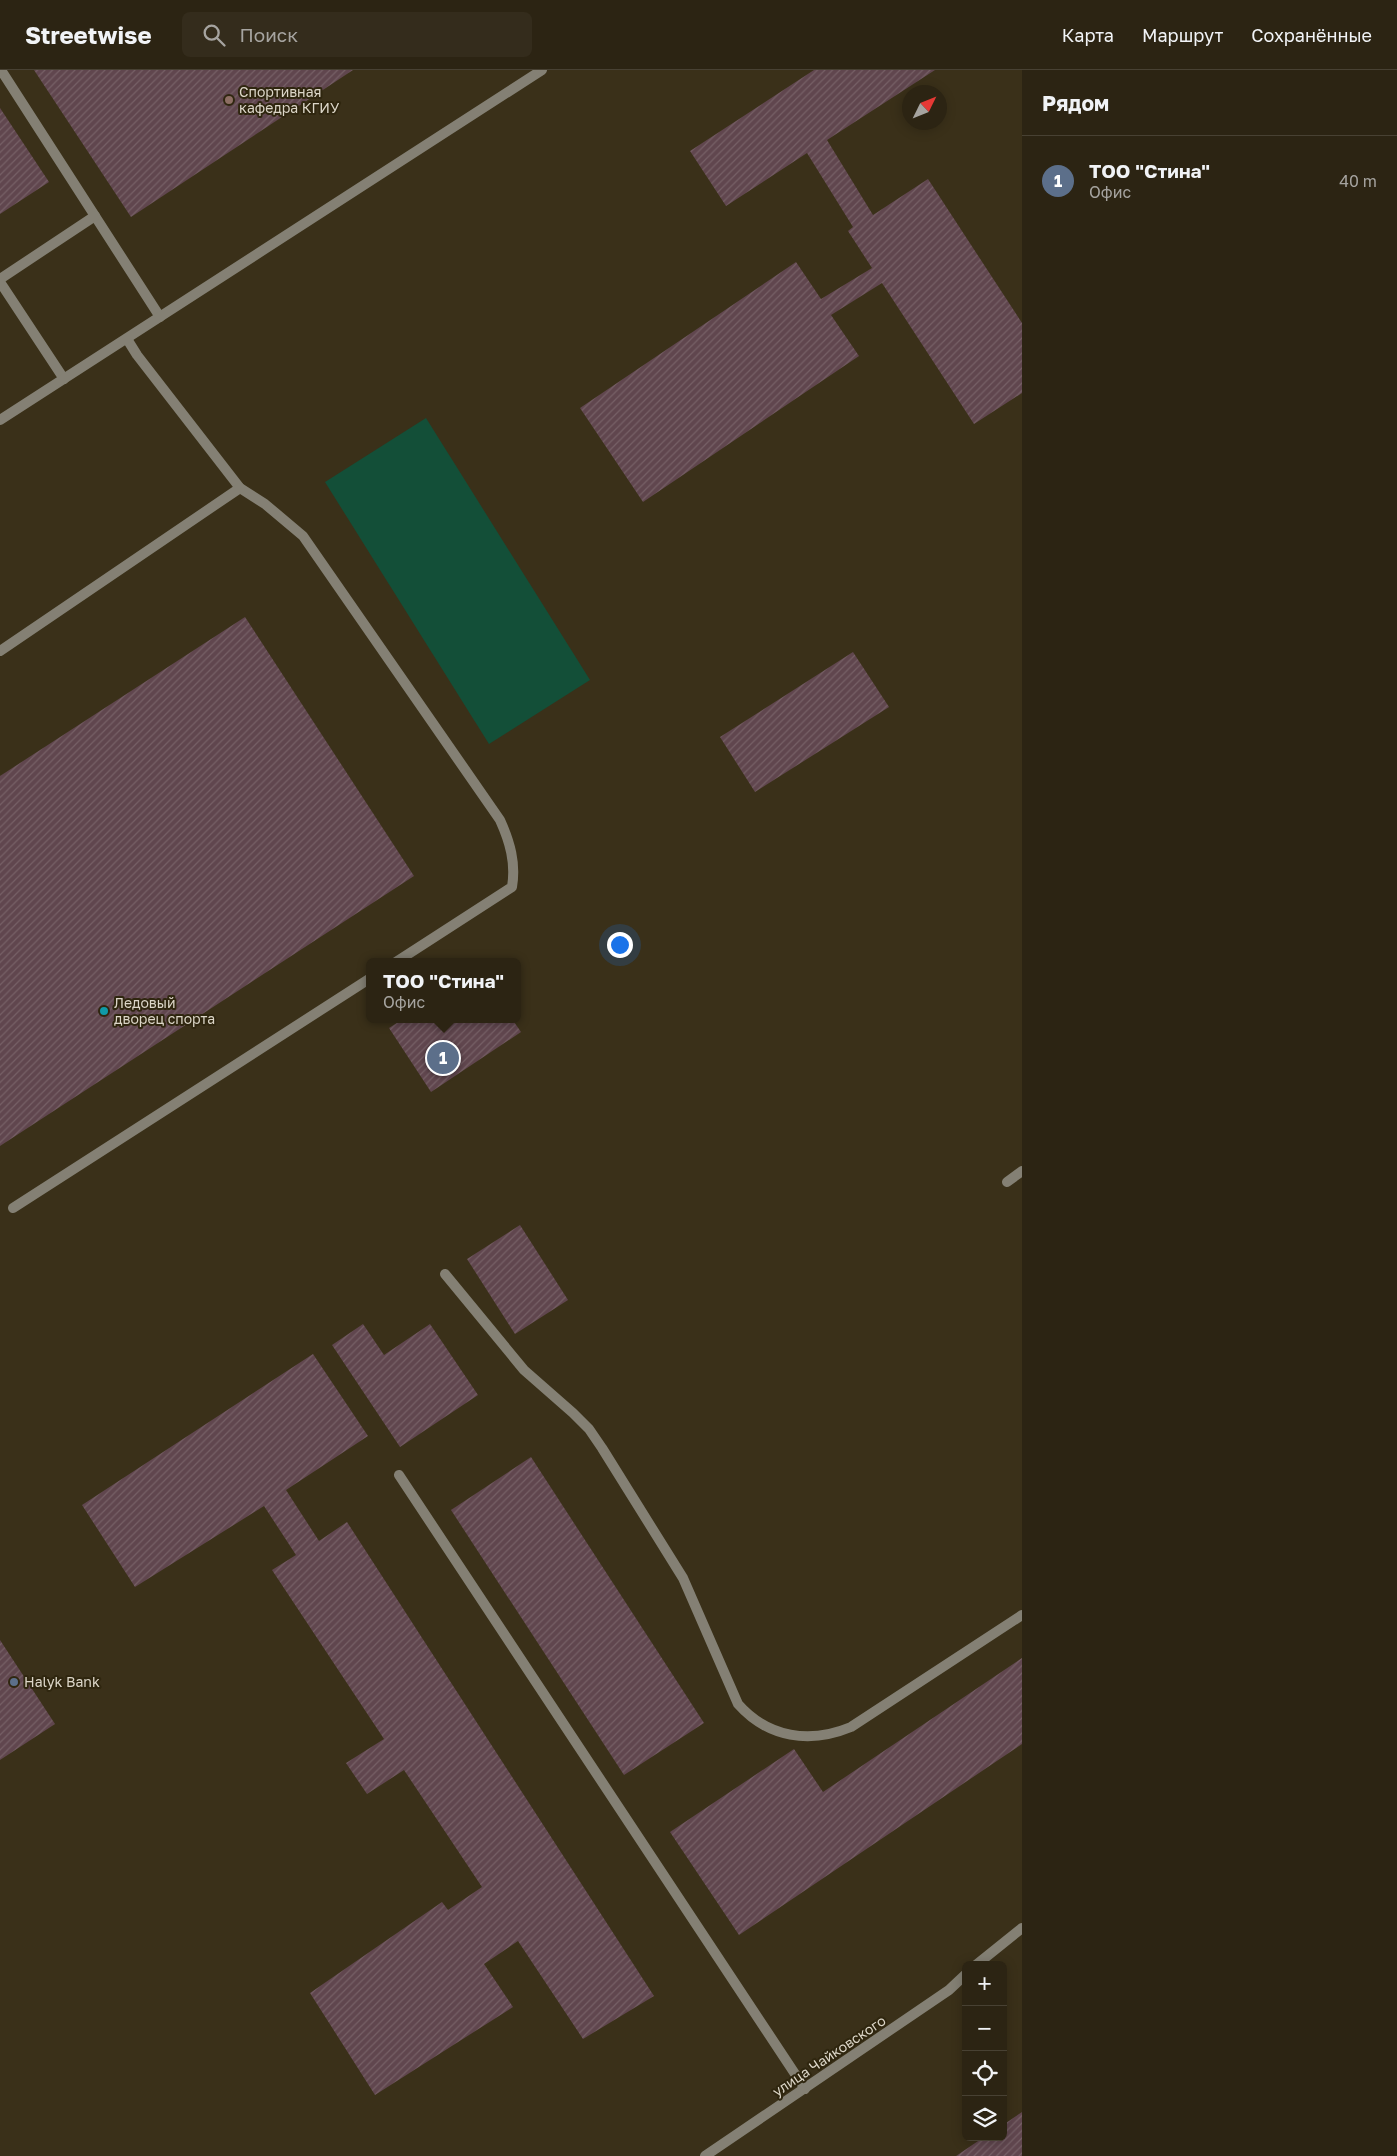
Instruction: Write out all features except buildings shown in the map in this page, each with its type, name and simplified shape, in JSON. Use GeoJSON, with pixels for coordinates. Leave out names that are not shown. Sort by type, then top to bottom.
{"type":"FeatureCollection","features":[{"type":"Feature","properties":{"kind":"street"},"geometry":{"type":"LineString","coordinates":[[1,70],[160,317]]}},
{"type":"Feature","properties":{"kind":"street"},"geometry":{"type":"LineString","coordinates":[[0,420],[542,70]]}},
{"type":"Feature","properties":{"kind":"street"},"geometry":{"type":"LineString","coordinates":[[64,379],[0,280],[95,216]]}},
{"type":"Feature","properties":{"kind":"street"},"geometry":{"type":"LineString","coordinates":[[126,339],[240,488],[265,504],[303,536],[500,820],[509,839],[515,873],[512,887],[402,958]]}},
{"type":"Feature","properties":{"kind":"street"},"geometry":{"type":"LineString","coordinates":[[0,651],[240,488]]}},
{"type":"Feature","properties":{"kind":"street"},"geometry":{"type":"LineString","coordinates":[[14,1208],[366,981]]}},
{"type":"Feature","properties":{"kind":"street"},"geometry":{"type":"LineString","coordinates":[[1007,1182],[1022,1172]]}},
{"type":"Feature","properties":{"kind":"street"},"geometry":{"type":"LineString","coordinates":[[445,1274],[524,1370],[589,1429],[683,1578],[738,1704],[749,1716],[764,1725],[794,1735],[821,1737],[850,1727],[1022,1615]]}},
{"type":"Feature","properties":{"kind":"street"},"geometry":{"type":"LineString","coordinates":[[399,1476],[806,2089]]}},
{"type":"Feature","properties":{"kind":"street"},"geometry":{"type":"LineString","coordinates":[[981,1961],[1022,1928]]}},
{"type":"Feature","properties":{"kind":"street","name":"улица Чайковского"},"geometry":{"type":"LineString","coordinates":[[705,2156],[949,1990],[962,1978]]}},
{"type":"Feature","properties":{"kind":"green space"},"geometry":{"type":"Polygon","coordinates":[[[426,418],[590,680],[489,744],[325,482],[426,418]]]}},
{"type":"Feature","properties":{"kind":"place","name":"Спортивная кафедра КГИУ"},"geometry":{"type":"Point","coordinates":[229,100]}},
{"type":"Feature","properties":{"kind":"place","name":"Ледовый дворец спорта"},"geometry":{"type":"Point","coordinates":[104,1011]}},
{"type":"Feature","properties":{"kind":"place","name":"ТОО \"Стина\""},"geometry":{"type":"Point","coordinates":[443,1058]}},
{"type":"Feature","properties":{"kind":"place","name":"Halyk Bank"},"geometry":{"type":"Point","coordinates":[14,1682]}}]}
